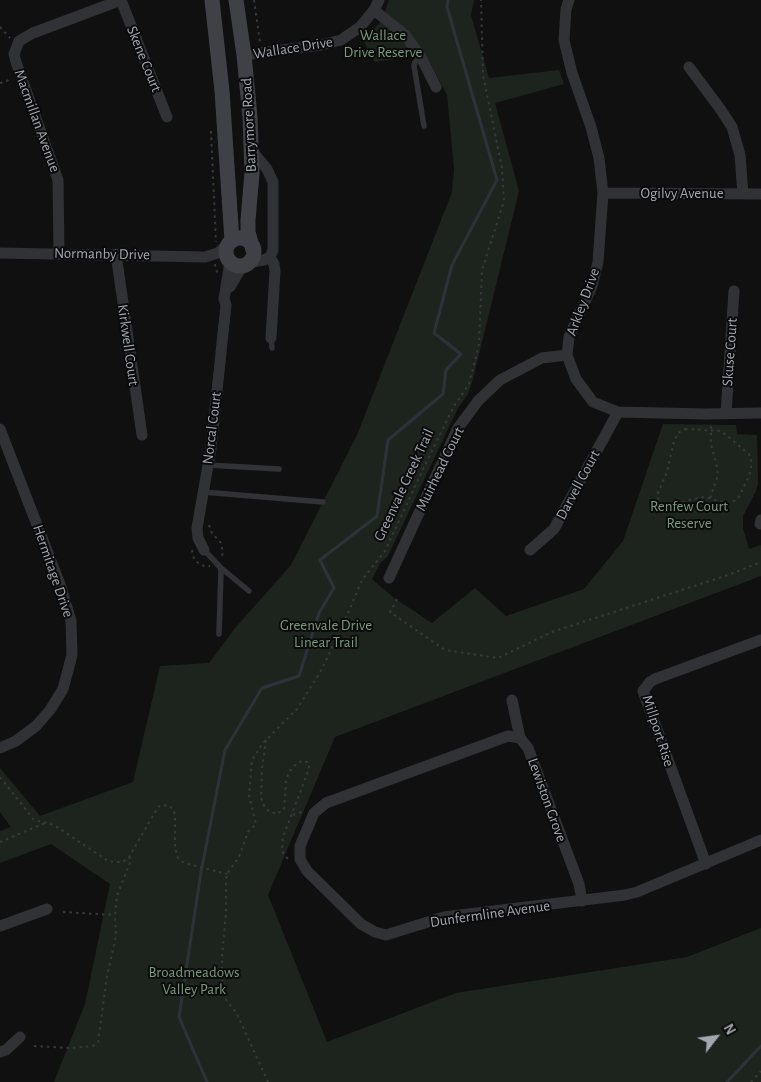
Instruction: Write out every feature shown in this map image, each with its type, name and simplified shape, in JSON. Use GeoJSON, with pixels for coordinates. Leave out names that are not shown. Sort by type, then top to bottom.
{"type":"FeatureCollection","features":[{"type":"Feature","properties":{"kind":"street"},"geometry":{"type":"LineString","coordinates":[[17,45],[24,37],[121,0]]}},
{"type":"Feature","properties":{"kind":"street","name":"Skene Court"},"geometry":{"type":"LineString","coordinates":[[121,0],[167,117]]}},
{"type":"Feature","properties":{"kind":"street","name":"Barrymore Road"},"geometry":{"type":"LineString","coordinates":[[212,0],[226,132],[231,241],[226,251],[231,260],[248,232],[248,201],[252,182],[252,151],[244,55],[236,0]]}},
{"type":"Feature","properties":{"kind":"street","name":"Arkley Drive"},"geometry":{"type":"LineString","coordinates":[[569,0],[566,9],[564,40],[572,73],[593,135],[603,193],[598,262],[592,286],[569,337],[567,355],[576,379],[593,402],[618,412],[761,413]]}},
{"type":"Feature","properties":{"kind":"street"},"geometry":{"type":"LineString","coordinates":[[376,5],[406,35],[421,57],[436,87]]}},
{"type":"Feature","properties":{"kind":"street","name":"Wallace Drive"},"geometry":{"type":"LineString","coordinates":[[219,59],[321,45],[342,40],[360,27],[376,5]]}},
{"type":"Feature","properties":{"kind":"street","name":"Macmillan Avenue"},"geometry":{"type":"LineString","coordinates":[[17,45],[14,54],[16,62],[58,180],[59,253]]}},
{"type":"Feature","properties":{"kind":"street"},"geometry":{"type":"LineString","coordinates":[[689,67],[732,127],[740,155],[743,194]]}},
{"type":"Feature","properties":{"kind":"street"},"geometry":{"type":"LineString","coordinates":[[252,151],[267,169],[273,182],[273,250],[270,257]]}},
{"type":"Feature","properties":{"kind":"street","name":"Ogilvy Avenue"},"geometry":{"type":"LineString","coordinates":[[603,193],[761,194]]}},
{"type":"Feature","properties":{"kind":"street"},"geometry":{"type":"LineString","coordinates":[[231,241],[239,238],[247,240],[231,260]]}},
{"type":"Feature","properties":{"kind":"street","name":"Normanby Drive"},"geometry":{"type":"LineString","coordinates":[[0,253],[116,254],[231,260]]}},
{"type":"Feature","properties":{"kind":"street","name":"Kirkwell Court"},"geometry":{"type":"LineString","coordinates":[[116,254],[142,435]]}},
{"type":"Feature","properties":{"kind":"street"},"geometry":{"type":"LineString","coordinates":[[231,260],[270,257]]}},
{"type":"Feature","properties":{"kind":"street"},"geometry":{"type":"LineString","coordinates":[[270,257],[275,271],[271,343]]}},
{"type":"Feature","properties":{"kind":"street","name":"Norcal Court"},"geometry":{"type":"LineString","coordinates":[[204,550],[198,538],[198,528],[202,492],[208,465],[226,304],[234,280],[231,260]]}},
{"type":"Feature","properties":{"kind":"street","name":"Skuse Court"},"geometry":{"type":"LineString","coordinates":[[726,414],[734,291]]}},
{"type":"Feature","properties":{"kind":"street","name":"Muirhead Court"},"geometry":{"type":"LineString","coordinates":[[389,578],[458,428],[478,401],[500,380],[542,358],[567,355]]}},
{"type":"Feature","properties":{"kind":"street","name":"Darvell Court"},"geometry":{"type":"LineString","coordinates":[[530,550],[554,529],[618,412]]}},
{"type":"Feature","properties":{"kind":"street","name":"Hermitage Drive"},"geometry":{"type":"LineString","coordinates":[[0,429],[61,587],[71,621],[72,656],[63,689],[50,710],[36,726],[16,741],[0,748]]}},
{"type":"Feature","properties":{"kind":"street","name":"Millport Rise"},"geometry":{"type":"LineString","coordinates":[[706,864],[643,692],[650,682],[761,640]]}},
{"type":"Feature","properties":{"kind":"street","name":"Lewiston Grove"},"geometry":{"type":"LineString","coordinates":[[512,700],[520,738],[528,748],[579,884],[582,901]]}},
{"type":"Feature","properties":{"kind":"street"},"geometry":{"type":"LineString","coordinates":[[300,859],[300,846],[314,813],[326,803],[508,736],[520,738]]}},
{"type":"Feature","properties":{"kind":"street","name":"Dunfermline Avenue"},"geometry":{"type":"LineString","coordinates":[[300,859],[307,871],[361,924],[375,932],[386,935],[444,917],[617,897],[637,892],[761,840]]}},
{"type":"Feature","properties":{"kind":"street"},"geometry":{"type":"LineString","coordinates":[[0,926],[47,909]]}},
{"type":"Feature","properties":{"kind":"street"},"geometry":{"type":"LineString","coordinates":[[0,1052],[6,1050],[20,1037]]}},
{"type":"Feature","properties":{"kind":"lane"},"geometry":{"type":"LineString","coordinates":[[421,57],[415,62],[414,66],[424,126]]}},
{"type":"Feature","properties":{"kind":"lane"},"geometry":{"type":"LineString","coordinates":[[208,465],[279,470]]}},
{"type":"Feature","properties":{"kind":"lane"},"geometry":{"type":"LineString","coordinates":[[202,492],[323,502]]}},
{"type":"Feature","properties":{"kind":"lane"},"geometry":{"type":"LineString","coordinates":[[204,550],[218,566],[249,591]]}},
{"type":"Feature","properties":{"kind":"lane"},"geometry":{"type":"LineString","coordinates":[[218,566],[219,634]]}},
{"type":"Feature","properties":{"kind":"path"},"geometry":{"type":"LineString","coordinates":[[254,0],[260,44]]}},
{"type":"Feature","properties":{"kind":"path","name":"Greenvale Creek Trail"},"geometry":{"type":"LineString","coordinates":[[227,874],[239,857],[248,832],[256,824],[249,795],[252,760],[257,750],[296,709],[322,669],[362,580],[385,551],[454,406],[469,384],[479,344],[482,270],[504,201],[502,168],[484,75],[481,0]]}},
{"type":"Feature","properties":{"kind":"path"},"geometry":{"type":"LineString","coordinates":[[0,27],[17,45]]}},
{"type":"Feature","properties":{"kind":"path"},"geometry":{"type":"LineString","coordinates":[[0,83],[13,78]]}},
{"type":"Feature","properties":{"kind":"path"},"geometry":{"type":"LineString","coordinates":[[211,124],[231,260]]}},
{"type":"Feature","properties":{"kind":"path"},"geometry":{"type":"LineString","coordinates":[[685,429],[710,429],[722,431],[749,454],[752,466],[748,481],[736,500],[727,503],[710,498],[691,499],[674,507],[666,508],[660,505],[658,495],[667,472],[674,441],[678,433],[685,429]]}},
{"type":"Feature","properties":{"kind":"path"},"geometry":{"type":"LineString","coordinates":[[710,429],[711,444],[718,475],[710,498]]}},
{"type":"Feature","properties":{"kind":"path"},"geometry":{"type":"LineString","coordinates":[[209,521],[212,533],[221,543],[222,558],[218,566]]}},
{"type":"Feature","properties":{"kind":"path"},"geometry":{"type":"LineString","coordinates":[[397,599],[390,612],[445,650],[498,658],[552,632],[728,575],[761,562]]}},
{"type":"Feature","properties":{"kind":"path"},"geometry":{"type":"LineString","coordinates":[[266,740],[261,798],[265,808],[269,811],[277,814],[284,809],[286,780],[296,764],[302,761],[308,762],[310,768],[283,837],[282,850],[287,858],[300,859]]}},
{"type":"Feature","properties":{"kind":"path"},"geometry":{"type":"LineString","coordinates":[[0,777],[34,820],[58,827],[108,860],[122,862],[129,857],[156,810],[162,805],[172,808],[175,816],[174,848],[176,855],[184,863],[227,874],[222,982],[226,1000],[237,1014],[268,1082]]}},
{"type":"Feature","properties":{"kind":"path"},"geometry":{"type":"LineString","coordinates":[[292,814],[295,815],[301,810],[306,812]]}},
{"type":"Feature","properties":{"kind":"path"},"geometry":{"type":"LineString","coordinates":[[0,842],[45,823]]}},
{"type":"Feature","properties":{"kind":"path"},"geometry":{"type":"LineString","coordinates":[[34,1046],[70,1048],[97,1044],[116,936],[116,896],[131,860],[129,857]]}},
{"type":"Feature","properties":{"kind":"path"},"geometry":{"type":"LineString","coordinates":[[63,912],[115,915]]}},
{"type":"Feature","properties":{"kind":"path"},"geometry":{"type":"LineString","coordinates":[[751,1082],[761,1071]]}},
{"type":"Feature","properties":{"kind":"green space"},"geometry":{"type":"Polygon","coordinates":[[[389,0],[474,0],[471,15],[489,78],[559,70],[564,84],[495,103],[519,191],[473,379],[468,394],[458,408],[388,556],[380,563],[372,579],[393,597],[432,623],[475,588],[506,616],[584,589],[623,541],[663,424],[736,425],[737,434],[757,435],[758,484],[743,516],[743,528],[749,549],[761,545],[761,576],[335,737],[268,895],[327,1042],[456,993],[687,957],[761,928],[761,1082],[54,1082],[85,1004],[110,884],[51,844],[0,863],[0,831],[11,827],[0,812],[0,768],[40,816],[133,782],[160,666],[209,663],[236,627],[291,565],[357,435],[452,192],[454,169],[447,95],[425,53],[385,12],[389,0]]]}},
{"type":"Feature","properties":{"kind":"green space","name":"Wallace Drive Reserve"},"geometry":{"type":"Polygon","coordinates":[[[380,22],[400,37],[413,56],[374,62],[364,41],[380,22]]]}},
{"type":"Feature","properties":{"kind":"waterway"},"geometry":{"type":"LineString","coordinates":[[207,1082],[179,1017],[201,872],[225,750],[262,688],[299,676],[319,613],[334,588],[320,560],[377,516],[388,440],[443,394],[446,370],[461,354],[434,333],[452,265],[497,180],[447,7],[448,0]]}},
{"type":"Feature","properties":{"kind":"waterway"},"geometry":{"type":"LineString","coordinates":[[727,1082],[761,1046]]}},
{"type":"Feature","properties":{"kind":"park label","name":"Renfew Court Reserve"},"geometry":{"type":"Point","coordinates":[689,514]}},
{"type":"Feature","properties":{"kind":"park label","name":"Greenvale Drive Linear Trail"},"geometry":{"type":"Point","coordinates":[326,634]}},
{"type":"Feature","properties":{"kind":"park label","name":"Broadmeadows Valley Park"},"geometry":{"type":"Point","coordinates":[194,980]}}]}
